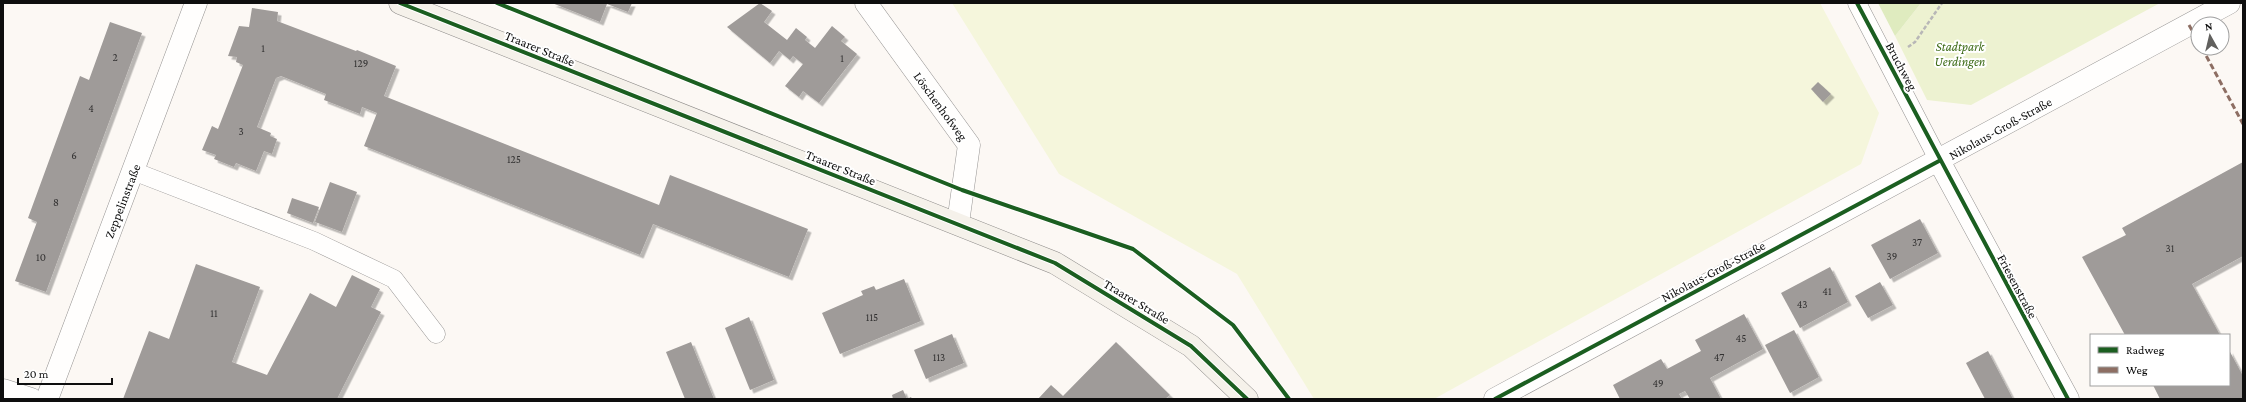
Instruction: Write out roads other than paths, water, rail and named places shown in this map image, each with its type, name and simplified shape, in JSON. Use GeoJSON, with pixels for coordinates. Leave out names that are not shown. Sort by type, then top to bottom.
{"type":"FeatureCollection","features":[{"type":"Feature","properties":{"kind":"street","name":"Zeppelinstraße"},"geometry":{"type":"LineString","coordinates":[[47,399],[196,3]]}},
{"type":"Feature","properties":{"kind":"street","name":"Traarer Straße"},"geometry":{"type":"LineString","coordinates":[[400,3],[958,223],[1062,267],[1191,346],[1247,399]]}},
{"type":"Feature","properties":{"kind":"street","name":"Löschenhofweg"},"geometry":{"type":"LineString","coordinates":[[866,3],[969,146],[958,223]]}},
{"type":"Feature","properties":{"kind":"street","name":"Nikolaus-Groß-Straße"},"geometry":{"type":"LineString","coordinates":[[1495,399],[1939,161],[2229,3]]}},
{"type":"Feature","properties":{"kind":"street","name":"Friesenstraße"},"geometry":{"type":"LineString","coordinates":[[1939,161],[2068,399]]}},
{"type":"Feature","properties":{"kind":"street"},"geometry":{"type":"LineString","coordinates":[[3,390],[31,399]]}},
{"type":"Feature","properties":{"kind":"lane","name":"Bruchweg"},"geometry":{"type":"LineString","coordinates":[[1857,3],[1939,161]]}},
{"type":"Feature","properties":{"kind":"lane"},"geometry":{"type":"LineString","coordinates":[[133,172],[314,241],[394,279],[436,334]]}},
{"type":"Feature","properties":{"kind":"park label","name":"Stadtpark Uerdingen"},"geometry":{"type":"Point","coordinates":[1960,54]}}]}
